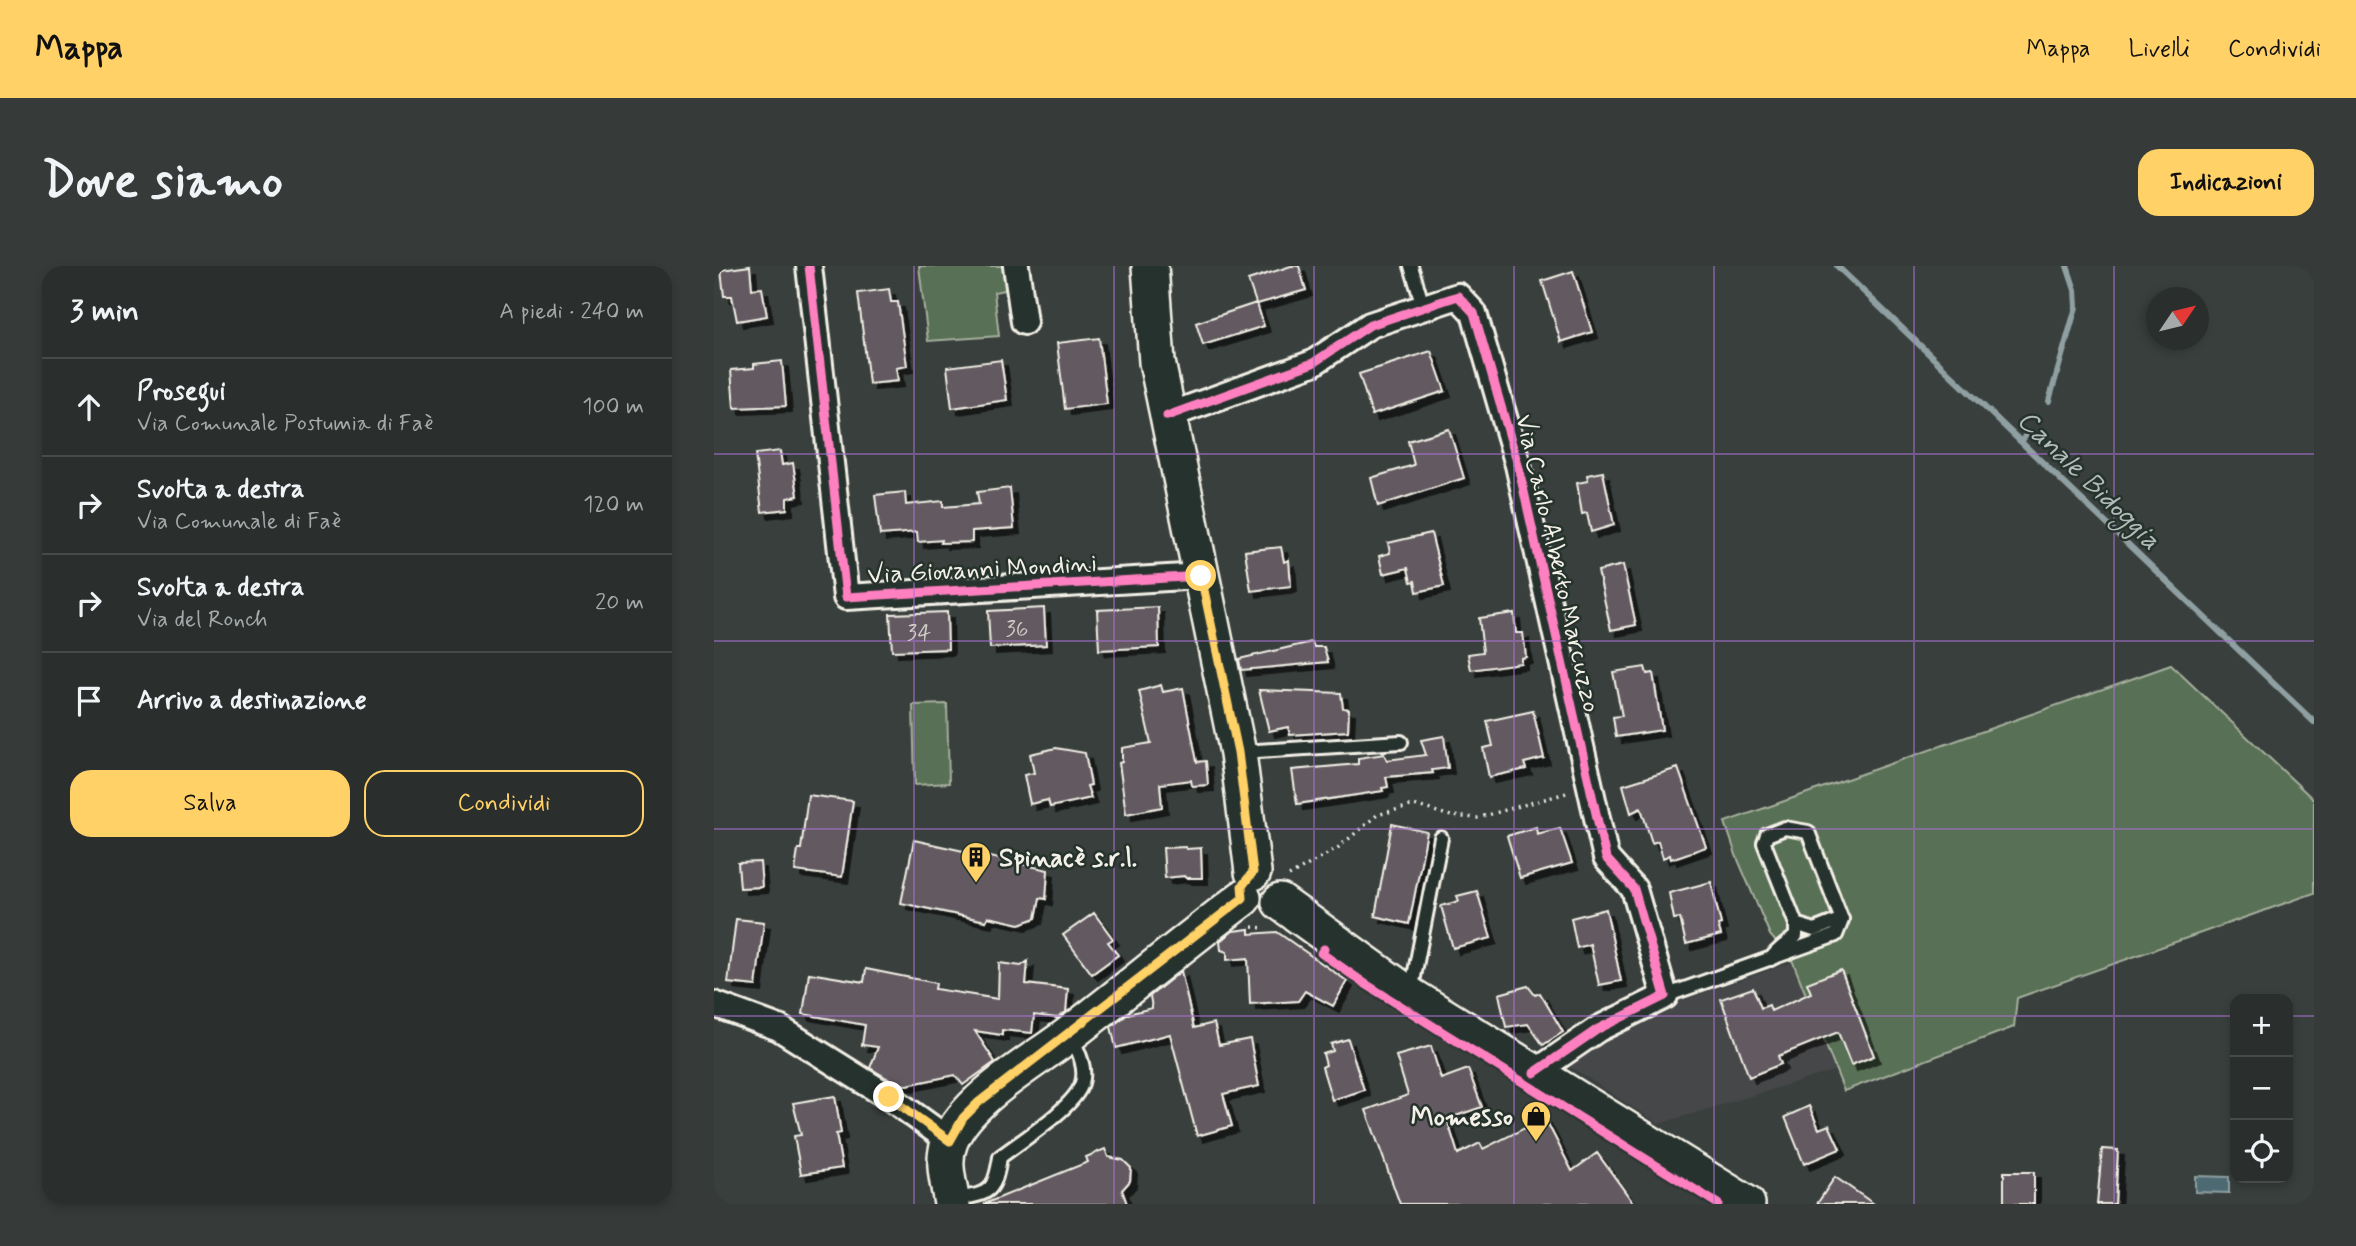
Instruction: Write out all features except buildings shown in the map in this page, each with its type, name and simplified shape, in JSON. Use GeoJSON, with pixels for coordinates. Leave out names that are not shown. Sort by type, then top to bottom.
{"type":"FeatureCollection","features":[{"type":"Feature","properties":{"kind":"street","name":"Via Giovanni Mondini"},"geometry":{"type":"LineString","coordinates":[[809,266],[846,597],[1201,576]]}},
{"type":"Feature","properties":{"kind":"street"},"geometry":{"type":"LineString","coordinates":[[1016,266],[1024,322]]}},
{"type":"Feature","properties":{"kind":"street"},"geometry":{"type":"LineString","coordinates":[[1150,266],[1157,362],[1264,888],[1411,996],[1746,1204]]}},
{"type":"Feature","properties":{"kind":"street","name":"Via Carlo Alberto Marcuzzo"},"geometry":{"type":"LineString","coordinates":[[1167,416],[1313,363],[1370,325],[1423,306],[1458,296],[1474,313],[1518,465],[1606,858],[1634,889],[1665,996]]}},
{"type":"Feature","properties":{"kind":"street"},"geometry":{"type":"LineString","coordinates":[[946,1203],[945,1157],[950,1141],[963,1118],[979,1102],[1264,888]]}},
{"type":"Feature","properties":{"kind":"street"},"geometry":{"type":"LineString","coordinates":[[1534,1073],[1598,1030],[1665,996]]}},
{"type":"Feature","properties":{"kind":"street"},"geometry":{"type":"LineString","coordinates":[[714,1004],[779,1028],[889,1097],[950,1141]]}},
{"type":"Feature","properties":{"kind":"lane"},"geometry":{"type":"LineString","coordinates":[[1411,266],[1423,306]]}},
{"type":"Feature","properties":{"kind":"lane"},"geometry":{"type":"LineString","coordinates":[[1238,752],[1401,743]]}},
{"type":"Feature","properties":{"kind":"lane"},"geometry":{"type":"LineString","coordinates":[[1665,996],[1770,959],[1836,934],[1842,919],[1808,832],[1785,828],[1767,835],[1764,844],[1796,923],[1796,936],[1770,959]]}},
{"type":"Feature","properties":{"kind":"lane"},"geometry":{"type":"LineString","coordinates":[[1411,996],[1441,838]]}},
{"type":"Feature","properties":{"kind":"lane"},"geometry":{"type":"LineString","coordinates":[[1796,923],[1814,930],[1842,919]]}},
{"type":"Feature","properties":{"kind":"lane"},"geometry":{"type":"LineString","coordinates":[[946,1203],[990,1190],[996,1182],[1000,1157],[1064,1108],[1076,1092],[1082,1083],[1083,1063],[1070,1033]]}},
{"type":"Feature","properties":{"kind":"path"},"geometry":{"type":"LineString","coordinates":[[1264,888],[1339,847],[1377,816],[1414,805],[1451,816],[1477,818],[1589,786]]}},
{"type":"Feature","properties":{"kind":"shaded area"},"geometry":{"type":"Polygon","coordinates":[[[1793,962],[1837,1070],[1659,1124],[1564,1063],[1657,1009],[1793,962]]]}},
{"type":"Feature","properties":{"kind":"green space"},"geometry":{"type":"Polygon","coordinates":[[[919,266],[1016,266],[1019,287],[994,292],[999,336],[928,341],[919,266]]]}},
{"type":"Feature","properties":{"kind":"green space"},"geometry":{"type":"Polygon","coordinates":[[[2171,665],[2314,800],[2314,893],[2017,998],[2014,1027],[1844,1091],[1793,962],[1770,935],[1725,822],[2171,665]]]}},
{"type":"Feature","properties":{"kind":"green space"},"geometry":{"type":"Polygon","coordinates":[[[947,704],[949,783],[915,785],[913,705],[947,704]]]}},
{"type":"Feature","properties":{"kind":"water"},"geometry":{"type":"Polygon","coordinates":[[[2195,1176],[2229,1177],[2229,1193],[2195,1192],[2195,1176]]]}},
{"type":"Feature","properties":{"kind":"waterway","name":"Canale Bidoggia"},"geometry":{"type":"LineString","coordinates":[[1837,266],[2314,722]]}},
{"type":"Feature","properties":{"kind":"waterway"},"geometry":{"type":"LineString","coordinates":[[2049,401],[2076,307],[2075,290],[2067,266]]}},
{"type":"Feature","properties":{"kind":"waterway"},"geometry":{"type":"LineString","coordinates":[[2021,442],[2028,432]]}},
{"type":"Feature","properties":{"kind":"cycle path"},"geometry":{"type":"LineString","coordinates":[[809,266],[846,597],[1201,576]]}},
{"type":"Feature","properties":{"kind":"cycle path"},"geometry":{"type":"LineString","coordinates":[[1167,416],[1313,363],[1370,325],[1458,296],[1474,313],[1518,465],[1606,858],[1634,889],[1665,996],[1598,1029],[1534,1073]]}},
{"type":"Feature","properties":{"kind":"cycle path"},"geometry":{"type":"LineString","coordinates":[[1324,949],[1321,953],[1364,983],[1718,1204]]}},
{"type":"Feature","properties":{"kind":"place","name":"Spinacè s.r.l."},"geometry":{"type":"Point","coordinates":[976,884]}},
{"type":"Feature","properties":{"kind":"place","name":"Momesso"},"geometry":{"type":"Point","coordinates":[1536,1143]}},
{"type":"Feature","properties":{"kind":"route"},"geometry":{"type":"LineString","coordinates":[[889,1097],[950,1141],[963,1118],[979,1102],[1243,898],[1242,886],[1253,872],[1238,752],[1201,576]]}}]}
